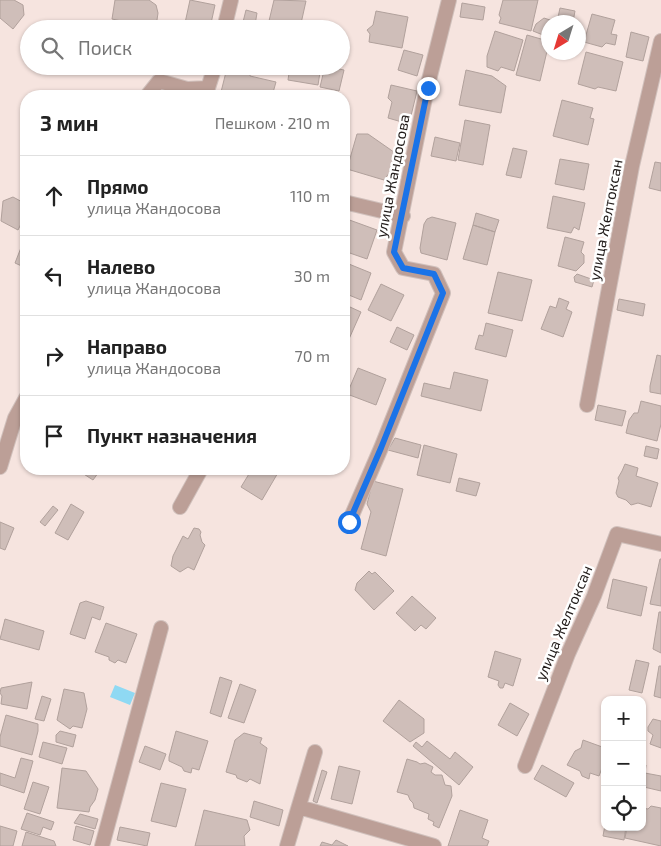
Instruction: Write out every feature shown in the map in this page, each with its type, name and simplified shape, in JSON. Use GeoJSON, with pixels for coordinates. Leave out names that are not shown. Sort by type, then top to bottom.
{"type":"FeatureCollection","features":[{"type":"Feature","properties":{"kind":"street"},"geometry":{"type":"LineString","coordinates":[[226,20],[231,0]]}},
{"type":"Feature","properties":{"kind":"street","name":"улица Жандосова"},"geometry":{"type":"LineString","coordinates":[[349,522],[381,448],[443,293],[434,274],[403,268],[394,252],[428,88],[449,0]]}},
{"type":"Feature","properties":{"kind":"street","name":"улица Желтоксан"},"geometry":{"type":"LineString","coordinates":[[587,406],[632,166],[661,41]]}},
{"type":"Feature","properties":{"kind":"street"},"geometry":{"type":"LineString","coordinates":[[152,90],[159,81],[187,89],[208,88],[212,75]]}},
{"type":"Feature","properties":{"kind":"street"},"geometry":{"type":"LineString","coordinates":[[350,203],[402,216]]}},
{"type":"Feature","properties":{"kind":"street"},"geometry":{"type":"LineString","coordinates":[[0,467],[15,418],[20,409]]}},
{"type":"Feature","properties":{"kind":"street"},"geometry":{"type":"LineString","coordinates":[[180,507],[197,475]]}},
{"type":"Feature","properties":{"kind":"street","name":"улица Желтоксан"},"geometry":{"type":"LineString","coordinates":[[525,766],[617,534],[661,544]]}},
{"type":"Feature","properties":{"kind":"street"},"geometry":{"type":"LineString","coordinates":[[102,846],[161,628]]}},
{"type":"Feature","properties":{"kind":"street"},"geometry":{"type":"LineString","coordinates":[[288,846],[315,752]]}},
{"type":"Feature","properties":{"kind":"street"},"geometry":{"type":"LineString","coordinates":[[299,807],[434,846]]}},
{"type":"Feature","properties":{"kind":"water"},"geometry":{"type":"Polygon","coordinates":[[[115,685],[135,693],[130,705],[110,697],[115,685]]]}},
{"type":"Feature","properties":{"kind":"building"},"geometry":{"type":"Polygon","coordinates":[[[0,0],[14,0],[23,5],[24,15],[13,29],[0,18],[0,0]]]}},
{"type":"Feature","properties":{"kind":"building"},"geometry":{"type":"Polygon","coordinates":[[[115,0],[149,0],[156,5],[158,13],[157,20],[112,19],[115,0]]]}},
{"type":"Feature","properties":{"kind":"building"},"geometry":{"type":"Polygon","coordinates":[[[190,0],[215,5],[212,20],[186,20],[190,0]]]}},
{"type":"Feature","properties":{"kind":"building"},"geometry":{"type":"Polygon","coordinates":[[[274,0],[306,1],[302,20],[269,20],[274,0]]]}},
{"type":"Feature","properties":{"kind":"building"},"geometry":{"type":"Polygon","coordinates":[[[503,0],[538,0],[531,31],[499,23],[503,0]]]}},
{"type":"Feature","properties":{"kind":"building"},"geometry":{"type":"Polygon","coordinates":[[[462,3],[485,7],[483,20],[460,17],[462,3]]]}},
{"type":"Feature","properties":{"kind":"building"},"geometry":{"type":"Polygon","coordinates":[[[560,8],[575,11],[574,15],[558,15],[560,8]]]}},
{"type":"Feature","properties":{"kind":"building"},"geometry":{"type":"Polygon","coordinates":[[[246,10],[257,13],[256,20],[244,20],[246,10]]]}},
{"type":"Feature","properties":{"kind":"building"},"geometry":{"type":"Polygon","coordinates":[[[376,11],[408,17],[402,48],[369,42],[370,34],[367,30],[373,25],[376,11]]]}},
{"type":"Feature","properties":{"kind":"building"},"geometry":{"type":"Polygon","coordinates":[[[592,14],[615,20],[611,34],[617,35],[615,45],[606,43],[602,47],[586,43],[586,35],[592,14]]]}},
{"type":"Feature","properties":{"kind":"building"},"geometry":{"type":"Polygon","coordinates":[[[541,20],[541,34],[533,31],[536,24],[541,20]]]}},
{"type":"Feature","properties":{"kind":"building"},"geometry":{"type":"Polygon","coordinates":[[[495,31],[523,40],[514,71],[501,67],[498,71],[487,67],[487,56],[495,31]]]}},
{"type":"Feature","properties":{"kind":"building"},"geometry":{"type":"Polygon","coordinates":[[[631,32],[649,37],[643,61],[626,57],[631,32]]]}},
{"type":"Feature","properties":{"kind":"building"},"geometry":{"type":"Polygon","coordinates":[[[527,35],[541,39],[541,60],[545,60],[540,81],[516,75],[527,35]]]}},
{"type":"Feature","properties":{"kind":"building"},"geometry":{"type":"Polygon","coordinates":[[[404,50],[423,55],[417,76],[398,70],[404,50]]]}},
{"type":"Feature","properties":{"kind":"building"},"geometry":{"type":"Polygon","coordinates":[[[586,52],[623,62],[616,91],[598,87],[595,89],[578,84],[584,60],[586,60],[586,52]]]}},
{"type":"Feature","properties":{"kind":"building"},"geometry":{"type":"Polygon","coordinates":[[[466,70],[492,76],[506,86],[501,113],[459,105],[466,70]]]}},
{"type":"Feature","properties":{"kind":"building"},"geometry":{"type":"Polygon","coordinates":[[[225,75],[250,75],[276,82],[274,90],[222,90],[225,75]]]}},
{"type":"Feature","properties":{"kind":"building"},"geometry":{"type":"Polygon","coordinates":[[[289,75],[320,75],[318,85],[288,80],[289,75]]]}},
{"type":"Feature","properties":{"kind":"building"},"geometry":{"type":"Polygon","coordinates":[[[323,75],[343,75],[339,90],[320,87],[323,75]]]}},
{"type":"Feature","properties":{"kind":"building"},"geometry":{"type":"Polygon","coordinates":[[[391,85],[417,91],[409,124],[388,118],[392,102],[388,98],[391,85]]]}},
{"type":"Feature","properties":{"kind":"building"},"geometry":{"type":"Polygon","coordinates":[[[562,100],[593,108],[590,118],[594,119],[588,145],[553,136],[562,100]]]}},
{"type":"Feature","properties":{"kind":"building"},"geometry":{"type":"Polygon","coordinates":[[[465,120],[490,125],[483,165],[458,160],[465,120]]]}},
{"type":"Feature","properties":{"kind":"building"},"geometry":{"type":"Polygon","coordinates":[[[357,134],[368,134],[401,157],[384,180],[350,170],[350,158],[357,134]]]}},
{"type":"Feature","properties":{"kind":"building"},"geometry":{"type":"Polygon","coordinates":[[[435,137],[460,143],[456,161],[431,156],[435,137]]]}},
{"type":"Feature","properties":{"kind":"building"},"geometry":{"type":"Polygon","coordinates":[[[513,148],[527,151],[521,178],[506,175],[513,148]]]}},
{"type":"Feature","properties":{"kind":"building"},"geometry":{"type":"Polygon","coordinates":[[[560,159],[589,164],[584,190],[555,184],[560,159]]]}},
{"type":"Feature","properties":{"kind":"building"},"geometry":{"type":"Polygon","coordinates":[[[655,162],[661,163],[661,191],[649,188],[655,162]]]}},
{"type":"Feature","properties":{"kind":"building"},"geometry":{"type":"Polygon","coordinates":[[[553,196],[585,203],[579,230],[574,227],[571,233],[547,228],[553,196]]]}},
{"type":"Feature","properties":{"kind":"building"},"geometry":{"type":"Polygon","coordinates":[[[13,197],[20,201],[20,226],[18,230],[1,221],[3,201],[13,197]]]}},
{"type":"Feature","properties":{"kind":"building"},"geometry":{"type":"Polygon","coordinates":[[[476,213],[499,220],[495,232],[473,225],[476,213]]]}},
{"type":"Feature","properties":{"kind":"building"},"geometry":{"type":"Polygon","coordinates":[[[432,217],[456,223],[447,260],[421,253],[420,248],[424,224],[427,219],[432,217]]]}},
{"type":"Feature","properties":{"kind":"building"},"geometry":{"type":"Polygon","coordinates":[[[350,220],[377,230],[367,259],[350,253],[350,220]]]}},
{"type":"Feature","properties":{"kind":"building"},"geometry":{"type":"Polygon","coordinates":[[[473,225],[495,232],[487,265],[463,259],[473,225]]]}},
{"type":"Feature","properties":{"kind":"building"},"geometry":{"type":"Polygon","coordinates":[[[565,237],[584,242],[581,252],[584,255],[584,263],[576,271],[558,266],[565,237]]]}},
{"type":"Feature","properties":{"kind":"building"},"geometry":{"type":"Polygon","coordinates":[[[20,250],[20,265],[15,263],[20,250]]]}},
{"type":"Feature","properties":{"kind":"building"},"geometry":{"type":"Polygon","coordinates":[[[350,264],[371,273],[361,300],[350,295],[350,264]]]}},
{"type":"Feature","properties":{"kind":"building"},"geometry":{"type":"Polygon","coordinates":[[[498,272],[532,280],[522,321],[488,313],[498,272]]]}},
{"type":"Feature","properties":{"kind":"building"},"geometry":{"type":"Polygon","coordinates":[[[577,274],[594,280],[592,287],[575,282],[574,277],[577,274]]]}},
{"type":"Feature","properties":{"kind":"building"},"geometry":{"type":"Polygon","coordinates":[[[381,284],[404,295],[391,321],[368,310],[381,284]]]}},
{"type":"Feature","properties":{"kind":"building"},"geometry":{"type":"Polygon","coordinates":[[[559,298],[569,302],[566,309],[572,312],[563,337],[541,329],[550,306],[556,308],[559,298]]]}},
{"type":"Feature","properties":{"kind":"building"},"geometry":{"type":"Polygon","coordinates":[[[619,299],[645,304],[643,316],[617,310],[619,299]]]}},
{"type":"Feature","properties":{"kind":"building"},"geometry":{"type":"Polygon","coordinates":[[[350,307],[361,312],[350,337],[350,307]]]}},
{"type":"Feature","properties":{"kind":"building"},"geometry":{"type":"Polygon","coordinates":[[[486,323],[513,330],[506,357],[475,349],[479,335],[483,336],[486,323]]]}},
{"type":"Feature","properties":{"kind":"building"},"geometry":{"type":"Polygon","coordinates":[[[397,327],[414,335],[407,350],[390,342],[397,327]]]}},
{"type":"Feature","properties":{"kind":"building"},"geometry":{"type":"Polygon","coordinates":[[[657,355],[661,356],[661,394],[650,392],[657,355]]]}},
{"type":"Feature","properties":{"kind":"building"},"geometry":{"type":"Polygon","coordinates":[[[358,368],[386,379],[376,405],[350,395],[350,387],[358,368]]]}},
{"type":"Feature","properties":{"kind":"building"},"geometry":{"type":"Polygon","coordinates":[[[454,372],[488,380],[481,411],[421,396],[424,383],[450,389],[454,372]]]}},
{"type":"Feature","properties":{"kind":"building"},"geometry":{"type":"Polygon","coordinates":[[[641,401],[661,406],[661,424],[657,441],[626,433],[629,420],[634,413],[638,413],[641,401]]]}},
{"type":"Feature","properties":{"kind":"building"},"geometry":{"type":"Polygon","coordinates":[[[598,405],[626,411],[622,426],[595,420],[598,405]]]}},
{"type":"Feature","properties":{"kind":"building"},"geometry":{"type":"Polygon","coordinates":[[[395,438],[421,445],[418,458],[388,450],[395,438]]]}},
{"type":"Feature","properties":{"kind":"building"},"geometry":{"type":"Polygon","coordinates":[[[424,445],[457,454],[450,483],[417,475],[424,445]]]}},
{"type":"Feature","properties":{"kind":"building"},"geometry":{"type":"Polygon","coordinates":[[[646,446],[659,449],[657,459],[644,456],[646,446]]]}},
{"type":"Feature","properties":{"kind":"building"},"geometry":{"type":"Polygon","coordinates":[[[625,464],[638,468],[636,476],[658,483],[651,507],[638,503],[631,505],[626,500],[618,497],[616,493],[618,478],[625,464]]]}},
{"type":"Feature","properties":{"kind":"building"},"geometry":{"type":"Polygon","coordinates":[[[85,475],[97,475],[93,480],[85,475]]]}},
{"type":"Feature","properties":{"kind":"building"},"geometry":{"type":"Polygon","coordinates":[[[248,475],[277,475],[262,500],[241,487],[248,475]]]}},
{"type":"Feature","properties":{"kind":"building"},"geometry":{"type":"Polygon","coordinates":[[[459,478],[480,483],[476,496],[456,491],[459,478]]]}},
{"type":"Feature","properties":{"kind":"building"},"geometry":{"type":"Polygon","coordinates":[[[373,481],[403,489],[386,556],[361,549],[371,512],[367,504],[373,481]]]}},
{"type":"Feature","properties":{"kind":"building"},"geometry":{"type":"Polygon","coordinates":[[[71,504],[84,512],[68,540],[55,533],[71,504]]]}},
{"type":"Feature","properties":{"kind":"building"},"geometry":{"type":"Polygon","coordinates":[[[53,506],[58,510],[45,526],[40,522],[53,506]]]}},
{"type":"Feature","properties":{"kind":"building"},"geometry":{"type":"Polygon","coordinates":[[[0,522],[14,528],[5,550],[0,548],[0,522]]]}},
{"type":"Feature","properties":{"kind":"building"},"geometry":{"type":"Polygon","coordinates":[[[194,528],[199,529],[201,532],[202,542],[205,545],[194,570],[188,567],[180,572],[171,566],[173,556],[183,536],[188,539],[194,528]]]}},
{"type":"Feature","properties":{"kind":"building"},"geometry":{"type":"Polygon","coordinates":[[[661,559],[661,606],[650,604],[661,559]]]}},
{"type":"Feature","properties":{"kind":"building"},"geometry":{"type":"Polygon","coordinates":[[[369,571],[372,574],[375,572],[394,591],[374,610],[355,590],[357,583],[369,571]]]}},
{"type":"Feature","properties":{"kind":"building"},"geometry":{"type":"Polygon","coordinates":[[[613,579],[647,587],[641,616],[607,608],[613,579]]]}},
{"type":"Feature","properties":{"kind":"building"},"geometry":{"type":"Polygon","coordinates":[[[412,596],[436,618],[426,629],[421,625],[415,631],[396,613],[412,596]]]}},
{"type":"Feature","properties":{"kind":"building"},"geometry":{"type":"Polygon","coordinates":[[[86,601],[104,607],[100,620],[92,617],[85,639],[70,634],[80,603],[86,601]]]}},
{"type":"Feature","properties":{"kind":"building"},"geometry":{"type":"Polygon","coordinates":[[[659,612],[661,612],[661,653],[653,649],[659,612]]]}},
{"type":"Feature","properties":{"kind":"building"},"geometry":{"type":"Polygon","coordinates":[[[5,619],[44,631],[39,650],[0,639],[5,619]]]}},
{"type":"Feature","properties":{"kind":"building"},"geometry":{"type":"Polygon","coordinates":[[[106,623],[137,634],[126,663],[118,660],[115,663],[109,660],[109,657],[95,652],[106,623]]]}},
{"type":"Feature","properties":{"kind":"building"},"geometry":{"type":"Polygon","coordinates":[[[495,651],[521,659],[513,686],[505,683],[503,688],[500,688],[498,685],[499,681],[488,677],[495,651]]]}},
{"type":"Feature","properties":{"kind":"building"},"geometry":{"type":"Polygon","coordinates":[[[636,660],[649,663],[642,693],[629,690],[636,660]]]}},
{"type":"Feature","properties":{"kind":"building"},"geometry":{"type":"Polygon","coordinates":[[[659,666],[661,666],[661,698],[654,696],[659,666]]]}},
{"type":"Feature","properties":{"kind":"building"},"geometry":{"type":"Polygon","coordinates":[[[220,677],[232,681],[221,717],[210,713],[220,677]]]}},
{"type":"Feature","properties":{"kind":"building"},"geometry":{"type":"Polygon","coordinates":[[[32,682],[27,709],[1,704],[1,688],[32,682]]]}},
{"type":"Feature","properties":{"kind":"building"},"geometry":{"type":"Polygon","coordinates":[[[240,684],[256,690],[244,723],[228,718],[240,684]]]}},
{"type":"Feature","properties":{"kind":"building"},"geometry":{"type":"Polygon","coordinates":[[[64,689],[84,693],[87,709],[82,728],[73,726],[70,729],[57,720],[64,689]]]}},
{"type":"Feature","properties":{"kind":"building"},"geometry":{"type":"Polygon","coordinates":[[[42,696],[51,699],[44,721],[35,719],[42,696]]]}},
{"type":"Feature","properties":{"kind":"building"},"geometry":{"type":"Polygon","coordinates":[[[399,700],[424,719],[424,733],[410,742],[383,721],[399,700]]]}},
{"type":"Feature","properties":{"kind":"building"},"geometry":{"type":"Polygon","coordinates":[[[510,703],[529,714],[517,736],[498,725],[510,703]]]}},
{"type":"Feature","properties":{"kind":"building"},"geometry":{"type":"Polygon","coordinates":[[[6,715],[38,724],[32,755],[0,746],[0,737],[6,715]]]}},
{"type":"Feature","properties":{"kind":"building"},"geometry":{"type":"Polygon","coordinates":[[[653,719],[661,721],[661,748],[650,744],[653,735],[648,731],[648,727],[653,719]]]}},
{"type":"Feature","properties":{"kind":"building"},"geometry":{"type":"Polygon","coordinates":[[[60,731],[76,735],[73,747],[56,742],[56,735],[60,731]]]}},
{"type":"Feature","properties":{"kind":"building"},"geometry":{"type":"Polygon","coordinates":[[[176,731],[208,741],[199,770],[192,768],[191,773],[184,771],[182,767],[169,761],[176,731]]]}},
{"type":"Feature","properties":{"kind":"building"},"geometry":{"type":"Polygon","coordinates":[[[244,733],[262,738],[260,743],[267,748],[260,784],[250,779],[247,782],[237,778],[236,775],[226,772],[235,740],[244,733]]]}},
{"type":"Feature","properties":{"kind":"building"},"geometry":{"type":"Polygon","coordinates":[[[583,740],[601,747],[601,771],[599,776],[590,773],[589,779],[582,776],[580,771],[567,765],[575,751],[581,748],[583,740]]]}},
{"type":"Feature","properties":{"kind":"building"},"geometry":{"type":"Polygon","coordinates":[[[427,741],[450,759],[455,752],[473,767],[459,785],[413,746],[416,742],[422,747],[427,741]]]}},
{"type":"Feature","properties":{"kind":"building"},"geometry":{"type":"Polygon","coordinates":[[[43,742],[67,748],[62,764],[39,757],[43,742]]]}},
{"type":"Feature","properties":{"kind":"building"},"geometry":{"type":"Polygon","coordinates":[[[145,746],[166,754],[160,770],[139,762],[145,746]]]}},
{"type":"Feature","properties":{"kind":"building"},"geometry":{"type":"Polygon","coordinates":[[[21,758],[33,761],[24,793],[0,785],[0,773],[15,778],[21,758]]]}},
{"type":"Feature","properties":{"kind":"building"},"geometry":{"type":"Polygon","coordinates":[[[407,759],[433,767],[431,772],[435,775],[442,775],[445,785],[451,786],[452,796],[439,828],[428,819],[429,814],[414,808],[408,795],[397,792],[407,759]]]}},
{"type":"Feature","properties":{"kind":"building"},"geometry":{"type":"Polygon","coordinates":[[[542,765],[574,783],[566,797],[534,779],[542,765]]]}},
{"type":"Feature","properties":{"kind":"building"},"geometry":{"type":"Polygon","coordinates":[[[339,766],[360,771],[352,804],[331,799],[339,766]]]}},
{"type":"Feature","properties":{"kind":"building"},"geometry":{"type":"Polygon","coordinates":[[[62,768],[86,771],[98,789],[89,812],[57,808],[62,768]]]}},
{"type":"Feature","properties":{"kind":"building"},"geometry":{"type":"Polygon","coordinates":[[[322,770],[327,772],[317,803],[313,801],[322,770]]]}},
{"type":"Feature","properties":{"kind":"building"},"geometry":{"type":"Polygon","coordinates":[[[646,773],[661,776],[661,791],[646,787],[646,773]]]}},
{"type":"Feature","properties":{"kind":"building"},"geometry":{"type":"Polygon","coordinates":[[[33,782],[49,787],[40,814],[24,809],[33,782]]]}},
{"type":"Feature","properties":{"kind":"building"},"geometry":{"type":"Polygon","coordinates":[[[161,783],[186,789],[176,827],[151,821],[161,783]]]}},
{"type":"Feature","properties":{"kind":"building"},"geometry":{"type":"Polygon","coordinates":[[[254,801],[283,810],[279,826],[250,817],[254,801]]]}},
{"type":"Feature","properties":{"kind":"building"},"geometry":{"type":"Polygon","coordinates":[[[651,806],[661,808],[661,846],[625,838],[626,831],[646,831],[646,809],[651,806]]]}},
{"type":"Feature","properties":{"kind":"building"},"geometry":{"type":"Polygon","coordinates":[[[204,810],[247,820],[250,830],[244,836],[245,846],[195,846],[204,810]]]}},
{"type":"Feature","properties":{"kind":"building"},"geometry":{"type":"Polygon","coordinates":[[[460,810],[488,820],[482,838],[489,841],[487,846],[448,846],[460,810]]]}},
{"type":"Feature","properties":{"kind":"building"},"geometry":{"type":"Polygon","coordinates":[[[27,813],[54,822],[51,830],[43,827],[40,835],[21,829],[27,813]]]}},
{"type":"Feature","properties":{"kind":"building"},"geometry":{"type":"Polygon","coordinates":[[[80,814],[98,819],[95,829],[74,823],[80,814]]]}},
{"type":"Feature","properties":{"kind":"building"},"geometry":{"type":"Polygon","coordinates":[[[0,826],[17,831],[13,846],[0,846],[0,826]]]}},
{"type":"Feature","properties":{"kind":"building"},"geometry":{"type":"Polygon","coordinates":[[[76,826],[94,831],[90,845],[73,840],[76,826]]]}},
{"type":"Feature","properties":{"kind":"building"},"geometry":{"type":"Polygon","coordinates":[[[120,827],[150,833],[147,846],[117,840],[120,827]]]}},
{"type":"Feature","properties":{"kind":"building"},"geometry":{"type":"Polygon","coordinates":[[[604,831],[625,831],[624,840],[603,836],[604,831]]]}},
{"type":"Feature","properties":{"kind":"building"},"geometry":{"type":"Polygon","coordinates":[[[26,832],[54,841],[56,846],[22,846],[26,832]]]}},
{"type":"Feature","properties":{"kind":"building"},"geometry":{"type":"Polygon","coordinates":[[[336,840],[348,846],[320,846],[322,842],[332,845],[336,840]]]}},
{"type":"Feature","properties":{"kind":"route"},"geometry":{"type":"LineString","coordinates":[[349,522],[381,448],[443,293],[434,274],[403,268],[394,252],[428,88]]}}]}
